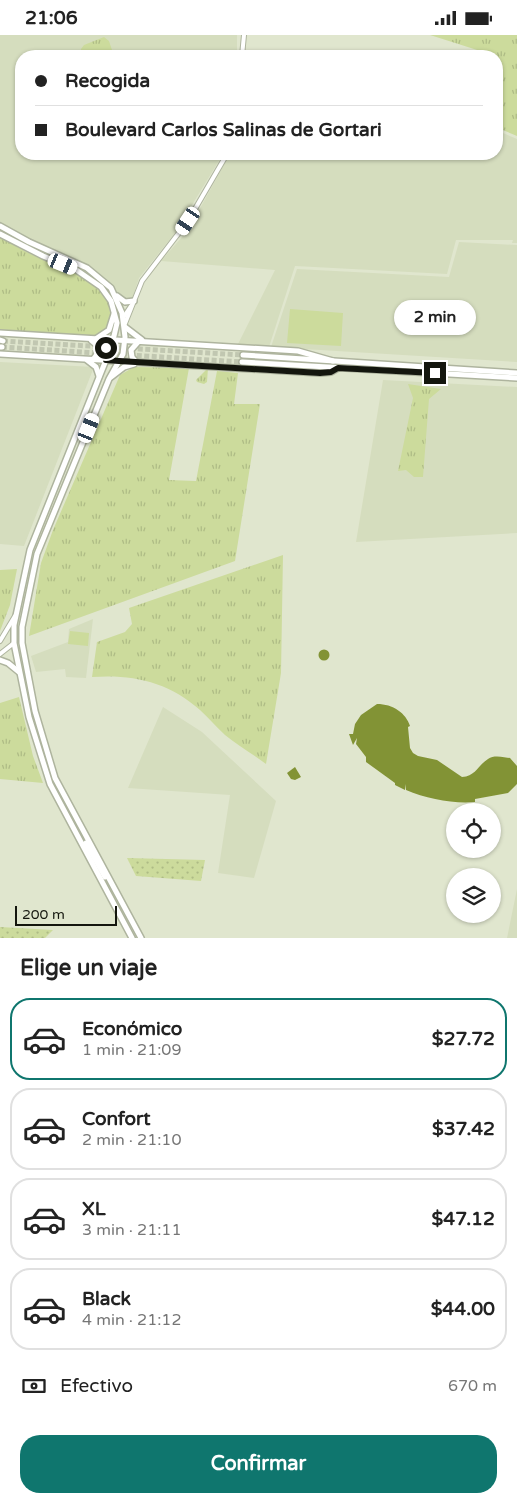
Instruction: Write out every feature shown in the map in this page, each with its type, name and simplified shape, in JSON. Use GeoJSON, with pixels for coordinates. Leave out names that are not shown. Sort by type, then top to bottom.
{"type":"FeatureCollection","features":[{"type":"Feature","properties":{"kind":"main road"},"geometry":{"type":"LineString","coordinates":[[0,226],[29,242],[87,268],[103,279],[116,295],[125,302],[134,302]]}},
{"type":"Feature","properties":{"kind":"main road"},"geometry":{"type":"LineString","coordinates":[[0,234],[92,278],[104,290],[114,309],[117,323],[105,351],[106,360],[98,382],[36,529],[25,568],[16,615],[14,643],[23,692],[37,748],[50,784],[132,938]]}},
{"type":"Feature","properties":{"kind":"main road"},"geometry":{"type":"LineString","coordinates":[[116,295],[124,318],[124,350],[109,379],[43,537],[33,570],[22,627],[24,659],[55,778],[141,938]]}},
{"type":"Feature","properties":{"kind":"main road"},"geometry":{"type":"LineString","coordinates":[[96,339],[111,327],[114,309]]}},
{"type":"Feature","properties":{"kind":"main road"},"geometry":{"type":"LineString","coordinates":[[125,327],[141,342]]}},
{"type":"Feature","properties":{"kind":"main road"},"geometry":{"type":"LineString","coordinates":[[0,333],[124,342],[298,351],[333,361]]}},
{"type":"Feature","properties":{"kind":"main road"},"geometry":{"type":"LineString","coordinates":[[89,360],[98,354],[99,349],[96,343],[90,339]]}},
{"type":"Feature","properties":{"kind":"main road"},"geometry":{"type":"LineString","coordinates":[[138,362],[132,357],[131,351],[141,342]]}},
{"type":"Feature","properties":{"kind":"main road"},"geometry":{"type":"LineString","coordinates":[[0,354],[320,373],[331,372],[338,368]]}},
{"type":"Feature","properties":{"kind":"main road"},"geometry":{"type":"LineString","coordinates":[[243,355],[517,373]]}},
{"type":"Feature","properties":{"kind":"main road"},"geometry":{"type":"LineString","coordinates":[[89,360],[97,369],[98,382]]}},
{"type":"Feature","properties":{"kind":"main road"},"geometry":{"type":"LineString","coordinates":[[109,379],[124,367],[138,362]]}},
{"type":"Feature","properties":{"kind":"main road"},"geometry":{"type":"LineString","coordinates":[[242,362],[517,378]]}},
{"type":"Feature","properties":{"kind":"main road"},"geometry":{"type":"LineString","coordinates":[[14,643],[22,627]]}},
{"type":"Feature","properties":{"kind":"main road"},"geometry":{"type":"LineString","coordinates":[[0,660],[5,661],[19,672]]}},
{"type":"Feature","properties":{"kind":"main road"},"geometry":{"type":"LineString","coordinates":[[23,692],[30,694],[36,723],[41,730]]}},
{"type":"Feature","properties":{"kind":"street"},"geometry":{"type":"LineString","coordinates":[[243,50],[244,35]]}},
{"type":"Feature","properties":{"kind":"street"},"geometry":{"type":"LineString","coordinates":[[125,327],[142,281],[188,221],[224,160]]}},
{"type":"Feature","properties":{"kind":"street"},"geometry":{"type":"LineString","coordinates":[[124,318],[134,302]]}},
{"type":"Feature","properties":{"kind":"street"},"geometry":{"type":"LineString","coordinates":[[0,641],[16,615]]}},
{"type":"Feature","properties":{"kind":"street"},"geometry":{"type":"LineString","coordinates":[[0,654],[14,643]]}},
{"type":"Feature","properties":{"kind":"shaded area"},"geometry":{"type":"Polygon","coordinates":[[[0,35],[237,35],[237,50],[15,50],[15,160],[219,160],[175,233],[139,278],[131,302],[125,303],[109,283],[96,271],[44,248],[0,223],[0,35]]]}},
{"type":"Feature","properties":{"kind":"shaded area"},"geometry":{"type":"Polygon","coordinates":[[[503,133],[517,139],[517,243],[512,243],[513,240],[456,240],[447,274],[295,266],[269,347],[237,346],[275,270],[161,261],[182,237],[227,160],[503,160],[503,133]]]}},
{"type":"Feature","properties":{"kind":"shaded area"},"geometry":{"type":"Polygon","coordinates":[[[459,242],[517,245],[517,362],[271,347],[297,269],[449,277],[459,242]]]}},
{"type":"Feature","properties":{"kind":"shaded area"},"geometry":{"type":"Polygon","coordinates":[[[0,362],[94,367],[24,546],[0,544],[0,362]]]}},
{"type":"Feature","properties":{"kind":"shaded area"},"geometry":{"type":"Polygon","coordinates":[[[383,380],[517,387],[517,533],[356,542],[383,380]]]}},
{"type":"Feature","properties":{"kind":"shaded area"},"geometry":{"type":"Polygon","coordinates":[[[93,619],[86,678],[66,677],[65,669],[36,672],[31,656],[68,642],[69,629],[93,619]]]}},
{"type":"Feature","properties":{"kind":"shaded area"},"geometry":{"type":"Polygon","coordinates":[[[324,649],[330,655],[324,661],[318,655],[324,649]]]}},
{"type":"Feature","properties":{"kind":"shaded area"},"geometry":{"type":"Polygon","coordinates":[[[377,704],[383,704],[402,713],[410,726],[408,727],[410,748],[418,756],[437,760],[462,777],[470,775],[491,758],[497,756],[510,758],[517,766],[517,784],[508,793],[475,799],[475,802],[432,798],[406,790],[406,784],[405,790],[395,785],[395,783],[366,762],[366,757],[356,744],[357,738],[353,745],[349,734],[353,734],[355,724],[361,715],[377,704]]]}},
{"type":"Feature","properties":{"kind":"shaded area"},"geometry":{"type":"Polygon","coordinates":[[[163,707],[202,732],[276,801],[254,878],[218,873],[230,795],[128,788],[163,707]]]}},
{"type":"Feature","properties":{"kind":"shaded area"},"geometry":{"type":"Polygon","coordinates":[[[295,767],[301,777],[295,780],[291,779],[287,773],[295,767]]]}},
{"type":"Feature","properties":{"kind":"shaded area"},"geometry":{"type":"Polygon","coordinates":[[[517,889],[517,938],[507,938],[517,889]]]}},
{"type":"Feature","properties":{"kind":"green space"},"geometry":{"type":"Polygon","coordinates":[[[430,35],[517,35],[517,136],[503,130],[503,50],[477,50],[430,35]]]}},
{"type":"Feature","properties":{"kind":"green space"},"geometry":{"type":"Polygon","coordinates":[[[104,37],[109,41],[112,50],[81,50],[84,45],[104,37]]]}},
{"type":"Feature","properties":{"kind":"green space"},"geometry":{"type":"Polygon","coordinates":[[[0,237],[31,254],[92,282],[102,291],[108,301],[110,314],[107,329],[93,336],[0,331],[0,237]]]}},
{"type":"Feature","properties":{"kind":"green space"},"geometry":{"type":"Polygon","coordinates":[[[290,309],[343,313],[341,346],[287,343],[290,309]]]}},
{"type":"Feature","properties":{"kind":"green space"},"geometry":{"type":"Polygon","coordinates":[[[134,367],[189,368],[169,480],[196,481],[217,371],[238,373],[234,404],[260,404],[235,561],[29,636],[41,563],[53,530],[120,375],[134,367]]]}},
{"type":"Feature","properties":{"kind":"green space"},"geometry":{"type":"Polygon","coordinates":[[[208,368],[207,382],[204,384],[197,382],[196,380],[208,368]]]}},
{"type":"Feature","properties":{"kind":"green space"},"geometry":{"type":"Polygon","coordinates":[[[408,384],[441,389],[429,399],[423,477],[414,477],[406,470],[398,471],[413,398],[408,384]]]}},
{"type":"Feature","properties":{"kind":"green space"},"geometry":{"type":"Polygon","coordinates":[[[283,555],[281,673],[266,764],[230,739],[188,700],[163,686],[122,677],[92,677],[97,642],[125,632],[132,624],[129,608],[283,555]]]}},
{"type":"Feature","properties":{"kind":"green space"},"geometry":{"type":"Polygon","coordinates":[[[17,569],[10,605],[0,631],[0,570],[17,569]]]}},
{"type":"Feature","properties":{"kind":"green space"},"geometry":{"type":"Polygon","coordinates":[[[70,631],[89,633],[88,646],[68,644],[70,631]]]}},
{"type":"Feature","properties":{"kind":"green space"},"geometry":{"type":"Polygon","coordinates":[[[19,697],[33,756],[43,783],[0,779],[0,703],[19,697]]]}},
{"type":"Feature","properties":{"kind":"green space"},"geometry":{"type":"Polygon","coordinates":[[[127,858],[205,860],[201,881],[136,876],[127,858]]]}},
{"type":"Feature","properties":{"kind":"green space"},"geometry":{"type":"Polygon","coordinates":[[[0,927],[53,930],[45,938],[0,938],[0,927]]]}},
{"type":"Feature","properties":{"kind":"tunnel"},"geometry":{"type":"LineString","coordinates":[[3,341],[243,355]]}},
{"type":"Feature","properties":{"kind":"tunnel"},"geometry":{"type":"LineString","coordinates":[[2,347],[242,362]]}},
{"type":"Feature","properties":{"kind":"route"},"geometry":{"type":"LineString","coordinates":[[106,348],[106,360],[119,361],[320,373],[331,372],[338,368],[435,373]]}}]}
